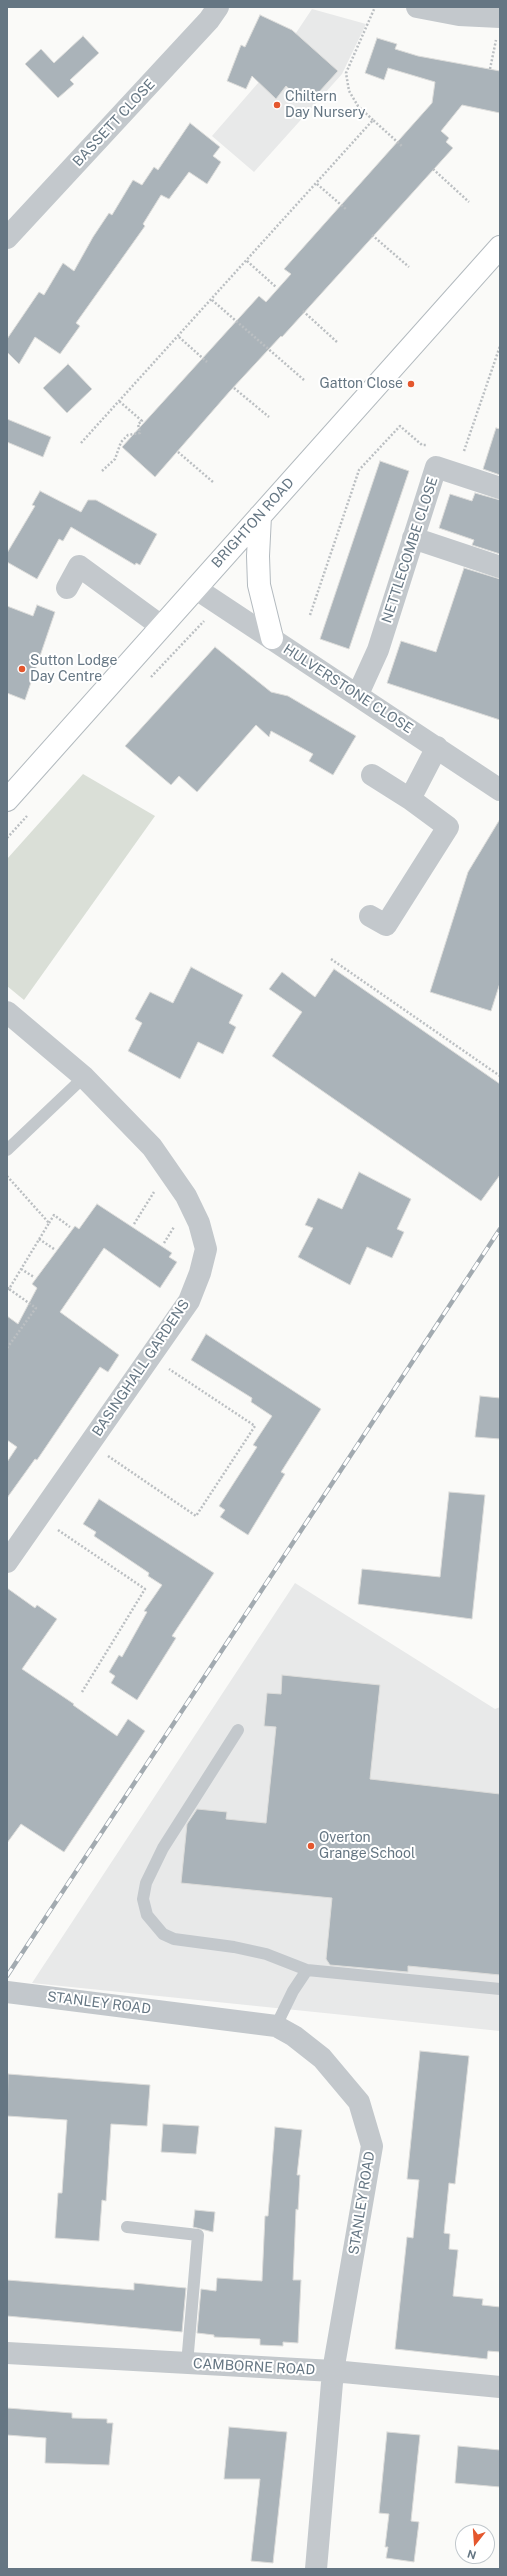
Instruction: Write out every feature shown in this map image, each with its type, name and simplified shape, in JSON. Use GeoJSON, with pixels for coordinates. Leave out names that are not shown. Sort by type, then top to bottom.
{"type":"FeatureCollection","features":[{"type":"Feature","properties":{"kind":"main road","name":"BRIGHTON ROAD"},"geometry":{"type":"LineString","coordinates":[[7,800],[500,247]]}},
{"type":"Feature","properties":{"kind":"main road"},"geometry":{"type":"LineString","coordinates":[[260,516],[258,556],[260,585],[272,638]]}},
{"type":"Feature","properties":{"kind":"street","name":"BASSETT CLOSE"},"geometry":{"type":"LineString","coordinates":[[7,238],[204,26],[218,7]]}},
{"type":"Feature","properties":{"kind":"street"},"geometry":{"type":"LineString","coordinates":[[417,7],[499,25]]}},
{"type":"Feature","properties":{"kind":"street","name":"NETTLECOMBE CLOSE"},"geometry":{"type":"LineString","coordinates":[[358,694],[378,650],[436,467],[500,488]]}},
{"type":"Feature","properties":{"kind":"street"},"geometry":{"type":"LineString","coordinates":[[413,538],[500,567]]}},
{"type":"Feature","properties":{"kind":"street"},"geometry":{"type":"LineString","coordinates":[[67,588],[79,566],[161,626]]}},
{"type":"Feature","properties":{"kind":"street","name":"HULVERSTONE CLOSE"},"geometry":{"type":"LineString","coordinates":[[195,588],[358,694],[500,790]]}},
{"type":"Feature","properties":{"kind":"street"},"geometry":{"type":"LineString","coordinates":[[410,800],[437,748]]}},
{"type":"Feature","properties":{"kind":"street"},"geometry":{"type":"LineString","coordinates":[[370,916],[386,925],[448,827],[372,775]]}},
{"type":"Feature","properties":{"kind":"street","name":"BASINGHALL GARDENS"},"geometry":{"type":"LineString","coordinates":[[7,1012],[84,1077],[152,1147],[169,1170],[199,1223],[206,1249],[200,1274],[189,1301],[40,1517],[7,1562]]}},
{"type":"Feature","properties":{"kind":"street","name":"STANLEY ROAD"},"geometry":{"type":"LineString","coordinates":[[7,1992],[276,2026],[294,2036],[322,2058],[359,2102],[372,2146],[333,2371],[316,2569]]}},
{"type":"Feature","properties":{"kind":"street","name":"CAMBORNE ROAD"},"geometry":{"type":"LineString","coordinates":[[7,2353],[333,2371],[500,2388]]}},
{"type":"Feature","properties":{"kind":"lane"},"geometry":{"type":"LineString","coordinates":[[7,1150],[84,1077]]}},
{"type":"Feature","properties":{"kind":"lane"},"geometry":{"type":"LineString","coordinates":[[238,1730],[167,1842],[146,1883],[144,1899],[146,1915],[163,1934],[174,1939],[234,1946],[266,1954],[308,1970],[500,1989]]}},
{"type":"Feature","properties":{"kind":"lane"},"geometry":{"type":"LineString","coordinates":[[276,2026],[293,1991],[308,1970]]}},
{"type":"Feature","properties":{"kind":"lane"},"geometry":{"type":"LineString","coordinates":[[127,2227],[198,2235],[187,2364]]}},
{"type":"Feature","properties":{"kind":"path"},"geometry":{"type":"LineString","coordinates":[[375,7],[346,73],[349,91],[358,106],[403,147]]}},
{"type":"Feature","properties":{"kind":"path"},"geometry":{"type":"LineString","coordinates":[[490,69],[499,25]]}},
{"type":"Feature","properties":{"kind":"path"},"geometry":{"type":"LineString","coordinates":[[81,443],[317,184],[373,120]]}},
{"type":"Feature","properties":{"kind":"path"},"geometry":{"type":"LineString","coordinates":[[433,169],[469,202]]}},
{"type":"Feature","properties":{"kind":"path"},"geometry":{"type":"LineString","coordinates":[[317,184],[347,210]]}},
{"type":"Feature","properties":{"kind":"path"},"geometry":{"type":"LineString","coordinates":[[372,235],[409,267]]}},
{"type":"Feature","properties":{"kind":"path"},"geometry":{"type":"LineString","coordinates":[[247,261],[276,287]]}},
{"type":"Feature","properties":{"kind":"path"},"geometry":{"type":"LineString","coordinates":[[212,300],[304,380]]}},
{"type":"Feature","properties":{"kind":"path"},"geometry":{"type":"LineString","coordinates":[[303,311],[338,343]]}},
{"type":"Feature","properties":{"kind":"path"},"geometry":{"type":"LineString","coordinates":[[178,337],[207,362]]}},
{"type":"Feature","properties":{"kind":"path"},"geometry":{"type":"LineString","coordinates":[[456,473],[500,346]]}},
{"type":"Feature","properties":{"kind":"path"},"geometry":{"type":"LineString","coordinates":[[234,388],[269,417]]}},
{"type":"Feature","properties":{"kind":"path"},"geometry":{"type":"LineString","coordinates":[[102,471],[115,458],[122,442],[128,435],[140,433],[138,424],[142,420],[119,401]]}},
{"type":"Feature","properties":{"kind":"path"},"geometry":{"type":"LineString","coordinates":[[310,614],[359,470],[400,426],[422,445],[429,444]]}},
{"type":"Feature","properties":{"kind":"path"},"geometry":{"type":"LineString","coordinates":[[178,452],[213,482]]}},
{"type":"Feature","properties":{"kind":"path"},"geometry":{"type":"LineString","coordinates":[[148,680],[221,604]]}},
{"type":"Feature","properties":{"kind":"path"},"geometry":{"type":"LineString","coordinates":[[7,838],[32,810]]}},
{"type":"Feature","properties":{"kind":"path"},"geometry":{"type":"LineString","coordinates":[[331,959],[500,1076]]}},
{"type":"Feature","properties":{"kind":"path"},"geometry":{"type":"LineString","coordinates":[[134,1224],[169,1170]]}},
{"type":"Feature","properties":{"kind":"path"},"geometry":{"type":"LineString","coordinates":[[7,1176],[49,1223]]}},
{"type":"Feature","properties":{"kind":"path"},"geometry":{"type":"LineString","coordinates":[[7,1348],[36,1308],[8,1288],[54,1215],[70,1227]]}},
{"type":"Feature","properties":{"kind":"path"},"geometry":{"type":"LineString","coordinates":[[39,1239],[54,1249]]}},
{"type":"Feature","properties":{"kind":"path"},"geometry":{"type":"LineString","coordinates":[[21,1269],[34,1278]]}},
{"type":"Feature","properties":{"kind":"path"},"geometry":{"type":"LineString","coordinates":[[90,1444],[196,1516],[255,1426],[150,1357]]}},
{"type":"Feature","properties":{"kind":"path"},"geometry":{"type":"LineString","coordinates":[[40,1517],[145,1589],[82,1692]]}},
{"type":"Feature","properties":{"kind":"shaded area","name":"Chiltern Day Nursery"},"geometry":{"type":"Polygon","coordinates":[[[312,9],[366,24],[342,74],[254,172],[212,136],[278,60],[312,9]]]}},
{"type":"Feature","properties":{"kind":"shaded area"},"geometry":{"type":"Polygon","coordinates":[[[83,774],[155,816],[24,1000],[7,986],[7,859],[83,774]]]}},
{"type":"Feature","properties":{"kind":"shaded area","name":"Overton Grange School"},"geometry":{"type":"Polygon","coordinates":[[[295,1583],[495,1709],[500,1707],[500,2031],[32,1983],[295,1583]]]}},
{"type":"Feature","properties":{"kind":"building"},"geometry":{"type":"Polygon","coordinates":[[[260,15],[292,30],[338,71],[309,103],[301,94],[298,97],[286,86],[276,99],[252,76],[246,89],[227,81],[241,45],[245,47],[260,15]]]}},
{"type":"Feature","properties":{"kind":"building"},"geometry":{"type":"Polygon","coordinates":[[[83,36],[99,53],[70,80],[74,84],[58,98],[25,64],[41,49],[54,63],[83,36]]]}},
{"type":"Feature","properties":{"kind":"building"},"geometry":{"type":"Polygon","coordinates":[[[377,38],[397,44],[395,49],[418,56],[500,71],[500,113],[462,105],[441,131],[449,138],[446,142],[453,148],[282,337],[281,336],[230,391],[155,477],[122,447],[259,296],[266,302],[291,274],[284,269],[432,103],[435,82],[388,68],[384,80],[365,73],[377,38]]]}},
{"type":"Feature","properties":{"kind":"building"},"geometry":{"type":"Polygon","coordinates":[[[190,123],[220,147],[213,156],[221,162],[207,184],[189,172],[169,199],[161,195],[143,224],[145,226],[76,323],[80,326],[60,354],[35,337],[19,364],[7,352],[7,339],[39,292],[44,295],[63,263],[74,271],[93,237],[109,213],[112,215],[133,180],[142,185],[154,167],[158,170],[190,123]]]}},
{"type":"Feature","properties":{"kind":"building"},"geometry":{"type":"Polygon","coordinates":[[[68,364],[92,389],[67,413],[43,388],[68,364]]]}},
{"type":"Feature","properties":{"kind":"building"},"geometry":{"type":"Polygon","coordinates":[[[7,419],[51,437],[43,457],[7,442],[7,419]]]}},
{"type":"Feature","properties":{"kind":"building"},"geometry":{"type":"Polygon","coordinates":[[[496,428],[500,429],[500,475],[483,469],[496,428]]]}},
{"type":"Feature","properties":{"kind":"building"},"geometry":{"type":"Polygon","coordinates":[[[380,461],[409,471],[349,649],[320,639],[380,461]]]}},
{"type":"Feature","properties":{"kind":"building"},"geometry":{"type":"Polygon","coordinates":[[[40,491],[81,512],[88,500],[96,500],[157,534],[140,565],[136,563],[135,565],[71,527],[63,541],[59,539],[37,579],[7,562],[7,553],[35,506],[32,505],[40,491]]]}},
{"type":"Feature","properties":{"kind":"building"},"geometry":{"type":"Polygon","coordinates":[[[475,493],[500,500],[500,554],[472,545],[474,540],[439,528],[450,494],[472,501],[475,493]]]}},
{"type":"Feature","properties":{"kind":"building"},"geometry":{"type":"Polygon","coordinates":[[[464,568],[500,579],[500,720],[387,683],[401,641],[436,652],[464,568]]]}},
{"type":"Feature","properties":{"kind":"building","name":"Sutton Lodge Day Centre"},"geometry":{"type":"Polygon","coordinates":[[[37,605],[55,612],[25,700],[7,693],[7,606],[33,616],[37,605]]]}},
{"type":"Feature","properties":{"kind":"building"},"geometry":{"type":"Polygon","coordinates":[[[215,647],[271,692],[288,696],[356,736],[333,775],[309,761],[313,754],[271,731],[269,737],[256,725],[197,792],[179,776],[171,785],[125,746],[215,647]]]}},
{"type":"Feature","properties":{"kind":"building"},"geometry":{"type":"Polygon","coordinates":[[[500,819],[500,983],[491,1011],[430,992],[468,872],[500,819]]]}},
{"type":"Feature","properties":{"kind":"building"},"geometry":{"type":"Polygon","coordinates":[[[191,967],[243,995],[229,1023],[236,1027],[223,1054],[198,1042],[180,1079],[128,1051],[142,1023],[135,1019],[150,992],[173,1003],[191,967]]]}},
{"type":"Feature","properties":{"kind":"building"},"geometry":{"type":"Polygon","coordinates":[[[334,969],[500,1084],[500,1175],[481,1201],[272,1056],[302,1012],[269,989],[282,972],[315,997],[334,969]]]}},
{"type":"Feature","properties":{"kind":"building"},"geometry":{"type":"Polygon","coordinates":[[[359,1172],[411,1199],[397,1229],[404,1232],[392,1258],[367,1247],[350,1285],[298,1257],[313,1228],[305,1225],[318,1198],[342,1209],[359,1172]]]}},
{"type":"Feature","properties":{"kind":"building"},"geometry":{"type":"Polygon","coordinates":[[[97,1204],[172,1253],[169,1257],[177,1262],[160,1288],[104,1248],[60,1312],[119,1355],[108,1372],[100,1367],[37,1460],[35,1459],[7,1498],[7,1462],[17,1447],[7,1440],[7,1316],[18,1324],[37,1288],[32,1284],[75,1226],[79,1229],[97,1204]]]}},
{"type":"Feature","properties":{"kind":"building"},"geometry":{"type":"Polygon","coordinates":[[[206,1334],[321,1409],[281,1472],[285,1474],[248,1535],[220,1517],[225,1510],[219,1506],[257,1447],[253,1445],[272,1416],[251,1402],[252,1398],[191,1360],[206,1334]]]}},
{"type":"Feature","properties":{"kind":"building"},"geometry":{"type":"Polygon","coordinates":[[[480,1396],[500,1398],[500,1439],[475,1437],[480,1396]]]}},
{"type":"Feature","properties":{"kind":"building"},"geometry":{"type":"Polygon","coordinates":[[[449,1492],[485,1495],[472,1619],[358,1604],[362,1569],[440,1577],[449,1492]]]}},
{"type":"Feature","properties":{"kind":"building"},"geometry":{"type":"Polygon","coordinates":[[[99,1499],[214,1573],[172,1636],[176,1638],[137,1700],[111,1683],[115,1676],[109,1672],[119,1655],[122,1657],[147,1612],[144,1611],[162,1585],[148,1576],[149,1573],[94,1536],[96,1532],[83,1524],[99,1499]]]}},
{"type":"Feature","properties":{"kind":"building"},"geometry":{"type":"Polygon","coordinates":[[[7,1588],[35,1608],[37,1605],[57,1619],[22,1669],[74,1704],[73,1705],[117,1736],[128,1719],[145,1731],[64,1852],[21,1824],[7,1843],[7,1588]]]}},
{"type":"Feature","properties":{"kind":"building"},"geometry":{"type":"Polygon","coordinates":[[[282,1675],[380,1685],[370,1779],[500,1794],[500,1975],[408,1966],[408,1972],[330,1965],[326,1959],[332,1898],[181,1883],[187,1824],[197,1809],[227,1812],[226,1819],[266,1823],[276,1727],[264,1726],[267,1693],[281,1694],[282,1675]]]}},
{"type":"Feature","properties":{"kind":"building"},"geometry":{"type":"Polygon","coordinates":[[[420,2051],[469,2056],[455,2184],[449,2183],[444,2233],[450,2234],[449,2249],[458,2250],[453,2296],[483,2299],[482,2305],[500,2307],[500,2352],[488,2351],[487,2359],[395,2349],[407,2237],[413,2238],[419,2180],[407,2179],[420,2051]]]}},
{"type":"Feature","properties":{"kind":"building"},"geometry":{"type":"Polygon","coordinates":[[[8,2074],[150,2085],[147,2126],[111,2124],[106,2201],[102,2200],[99,2241],[55,2238],[58,2193],[62,2193],[67,2120],[7,2116],[8,2074]]]}},
{"type":"Feature","properties":{"kind":"building"},"geometry":{"type":"Polygon","coordinates":[[[163,2124],[199,2126],[196,2154],[161,2152],[163,2124]]]}},
{"type":"Feature","properties":{"kind":"building"},"geometry":{"type":"Polygon","coordinates":[[[275,2127],[302,2130],[297,2175],[300,2175],[298,2210],[296,2209],[293,2280],[301,2280],[298,2343],[283,2342],[283,2346],[260,2345],[260,2339],[214,2337],[214,2335],[197,2333],[201,2289],[216,2291],[217,2278],[262,2281],[265,2216],[268,2216],[275,2127]]]}},
{"type":"Feature","properties":{"kind":"building"},"geometry":{"type":"Polygon","coordinates":[[[195,2210],[215,2212],[213,2232],[193,2227],[195,2210]]]}},
{"type":"Feature","properties":{"kind":"building"},"geometry":{"type":"Polygon","coordinates":[[[7,2280],[134,2290],[134,2283],[186,2288],[182,2332],[7,2316],[7,2280]]]}},
{"type":"Feature","properties":{"kind":"building"},"geometry":{"type":"Polygon","coordinates":[[[7,2408],[72,2413],[72,2418],[107,2419],[107,2423],[113,2423],[109,2465],[45,2463],[46,2438],[7,2435],[7,2408]]]}},
{"type":"Feature","properties":{"kind":"building"},"geometry":{"type":"Polygon","coordinates":[[[229,2427],[287,2432],[273,2563],[251,2561],[260,2479],[224,2479],[229,2427]]]}},
{"type":"Feature","properties":{"kind":"building"},"geometry":{"type":"Polygon","coordinates":[[[387,2432],[420,2435],[411,2521],[419,2522],[414,2562],[386,2558],[388,2547],[385,2547],[389,2514],[379,2513],[387,2432]]]}},
{"type":"Feature","properties":{"kind":"building"},"geometry":{"type":"Polygon","coordinates":[[[458,2446],[500,2450],[500,2487],[455,2483],[458,2446]]]}},
{"type":"Feature","properties":{"kind":"railway"},"geometry":{"type":"LineString","coordinates":[[7,1976],[500,1229]]}},
{"type":"Feature","properties":{"kind":"place","name":"Chiltern Day Nursery"},"geometry":{"type":"Point","coordinates":[277,105]}},
{"type":"Feature","properties":{"kind":"place","name":"Gatton Close"},"geometry":{"type":"Point","coordinates":[411,384]}},
{"type":"Feature","properties":{"kind":"place","name":"Sutton Lodge Day Centre"},"geometry":{"type":"Point","coordinates":[22,669]}},
{"type":"Feature","properties":{"kind":"place","name":"Overton Grange School"},"geometry":{"type":"Point","coordinates":[311,1846]}}]}
